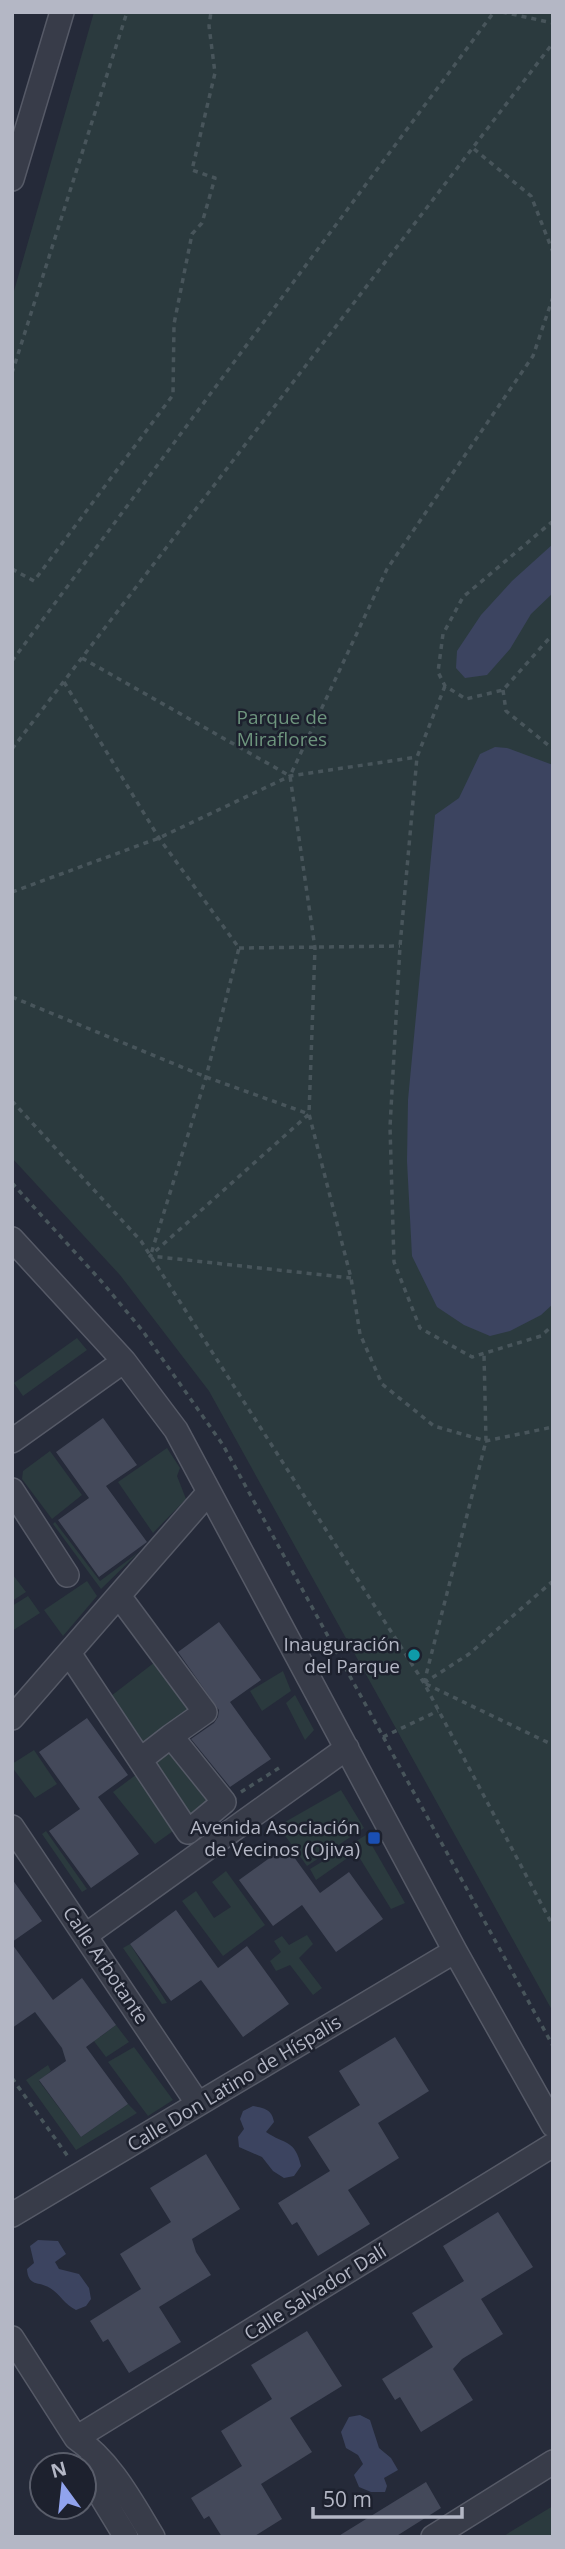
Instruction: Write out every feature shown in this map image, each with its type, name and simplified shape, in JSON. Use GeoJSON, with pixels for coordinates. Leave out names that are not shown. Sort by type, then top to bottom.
{"type":"FeatureCollection","features":[{"type":"Feature","properties":{"kind":"street"},"geometry":{"type":"LineString","coordinates":[[12,179],[62,12]]}},
{"type":"Feature","properties":{"kind":"street"},"geometry":{"type":"LineString","coordinates":[[12,1239],[124,1360],[176,1430],[455,1951],[553,2125]]}},
{"type":"Feature","properties":{"kind":"street"},"geometry":{"type":"LineString","coordinates":[[12,1441],[124,1360]]}},
{"type":"Feature","properties":{"kind":"street"},"geometry":{"type":"LineString","coordinates":[[12,1490],[67,1575]]}},
{"type":"Feature","properties":{"kind":"street"},"geometry":{"type":"LineString","coordinates":[[12,1718],[209,1492]]}},
{"type":"Feature","properties":{"kind":"street"},"geometry":{"type":"LineString","coordinates":[[119,1596],[205,1712],[140,1760]]}},
{"type":"Feature","properties":{"kind":"street"},"geometry":{"type":"LineString","coordinates":[[69,1653],[187,1832],[224,1802],[171,1736]]}},
{"type":"Feature","properties":{"kind":"street"},"geometry":{"type":"LineString","coordinates":[[86,1935],[347,1748]]}},
{"type":"Feature","properties":{"kind":"street","name":"Calle Arbotante"},"geometry":{"type":"LineString","coordinates":[[12,1827],[198,2104]]}},
{"type":"Feature","properties":{"kind":"street","name":"Calle Don Latino de Híspalis"},"geometry":{"type":"LineString","coordinates":[[12,2215],[455,1951]]}},
{"type":"Feature","properties":{"kind":"street","name":"Calle Salvador Dalí"},"geometry":{"type":"LineString","coordinates":[[76,2438],[553,2145]]}},
{"type":"Feature","properties":{"kind":"street"},"geometry":{"type":"LineString","coordinates":[[12,2338],[76,2438],[92,2449],[118,2481],[153,2537]]}},
{"type":"Feature","properties":{"kind":"street"},"geometry":{"type":"LineString","coordinates":[[76,2438],[76,2451]]}},
{"type":"Feature","properties":{"kind":"street"},"geometry":{"type":"LineString","coordinates":[[433,2537],[553,2462]]}},
{"type":"Feature","properties":{"kind":"street"},"geometry":{"type":"LineString","coordinates":[[98,2491],[126,2537]]}},
{"type":"Feature","properties":{"kind":"path"},"geometry":{"type":"LineString","coordinates":[[12,373],[127,12]]}},
{"type":"Feature","properties":{"kind":"path"},"geometry":{"type":"LineString","coordinates":[[12,569],[34,581],[173,395],[174,324],[192,234],[202,223],[215,178],[192,170],[215,73],[209,26],[211,12]]}},
{"type":"Feature","properties":{"kind":"path"},"geometry":{"type":"LineString","coordinates":[[12,661],[494,12]]}},
{"type":"Feature","properties":{"kind":"path"},"geometry":{"type":"LineString","coordinates":[[502,12],[553,23]]}},
{"type":"Feature","properties":{"kind":"path"},"geometry":{"type":"LineString","coordinates":[[12,749],[553,43]]}},
{"type":"Feature","properties":{"kind":"path"},"geometry":{"type":"LineString","coordinates":[[473,148],[531,196],[553,252]]}},
{"type":"Feature","properties":{"kind":"path"},"geometry":{"type":"LineString","coordinates":[[553,297],[533,356],[387,569],[290,776],[315,948],[310,1114],[351,1278],[360,1334],[382,1384],[434,1426],[486,1441],[553,1427]]}},
{"type":"Feature","properties":{"kind":"path"},"geometry":{"type":"LineString","coordinates":[[553,521],[463,597],[443,634],[438,672],[445,686],[466,699],[503,690],[553,634]]}},
{"type":"Feature","properties":{"kind":"path"},"geometry":{"type":"LineString","coordinates":[[82,658],[290,776]]}},
{"type":"Feature","properties":{"kind":"path"},"geometry":{"type":"LineString","coordinates":[[64,682],[159,838],[239,948]]}},
{"type":"Feature","properties":{"kind":"path"},"geometry":{"type":"LineString","coordinates":[[445,686],[417,757],[400,946],[390,1127],[394,1262],[420,1328],[472,1357],[541,1336],[553,1325]]}},
{"type":"Feature","properties":{"kind":"path"},"geometry":{"type":"LineString","coordinates":[[503,690],[506,711],[553,749]]}},
{"type":"Feature","properties":{"kind":"path"},"geometry":{"type":"LineString","coordinates":[[12,892],[159,838],[290,776],[417,757]]}},
{"type":"Feature","properties":{"kind":"path"},"geometry":{"type":"LineString","coordinates":[[239,948],[400,946]]}},
{"type":"Feature","properties":{"kind":"path"},"geometry":{"type":"LineString","coordinates":[[150,1256],[206,1077],[239,948]]}},
{"type":"Feature","properties":{"kind":"path"},"geometry":{"type":"LineString","coordinates":[[12,997],[206,1077],[310,1114]]}},
{"type":"Feature","properties":{"kind":"path"},"geometry":{"type":"LineString","coordinates":[[12,1101],[141,1241],[424,1683],[553,1926]]}},
{"type":"Feature","properties":{"kind":"path"},"geometry":{"type":"LineString","coordinates":[[150,1256],[310,1114]]}},
{"type":"Feature","properties":{"kind":"path"},"geometry":{"type":"LineString","coordinates":[[12,1183],[142,1330],[223,1445],[553,2046]]}},
{"type":"Feature","properties":{"kind":"path"},"geometry":{"type":"LineString","coordinates":[[150,1256],[351,1278]]}},
{"type":"Feature","properties":{"kind":"path"},"geometry":{"type":"LineString","coordinates":[[424,1683],[486,1441],[484,1354]]}},
{"type":"Feature","properties":{"kind":"path"},"geometry":{"type":"LineString","coordinates":[[424,1683],[469,1654],[553,1581]]}},
{"type":"Feature","properties":{"kind":"path"},"geometry":{"type":"LineString","coordinates":[[424,1683],[553,1745]]}},
{"type":"Feature","properties":{"kind":"path"},"geometry":{"type":"LineString","coordinates":[[383,1737],[439,1711]]}},
{"type":"Feature","properties":{"kind":"path"},"geometry":{"type":"LineString","coordinates":[[219,1806],[286,1764]]}},
{"type":"Feature","properties":{"kind":"path"},"geometry":{"type":"LineString","coordinates":[[12,2078],[80,2175]]}},
{"type":"Feature","properties":{"kind":"green space","name":"Parque de Miraflores"},"geometry":{"type":"Polygon","coordinates":[[[94,12],[553,12],[553,2012],[209,1391],[120,1275],[12,1158],[12,298],[94,12]]]}},
{"type":"Feature","properties":{"kind":"green space"},"geometry":{"type":"Polygon","coordinates":[[[77,1338],[87,1350],[23,1396],[14,1383],[77,1338]]]}},
{"type":"Feature","properties":{"kind":"green space"},"geometry":{"type":"Polygon","coordinates":[[[167,1448],[180,1468],[177,1476],[186,1499],[153,1533],[118,1482],[167,1448]]]}},
{"type":"Feature","properties":{"kind":"green space"},"geometry":{"type":"Polygon","coordinates":[[[50,1451],[82,1495],[52,1519],[22,1479],[23,1471],[50,1451]]]}},
{"type":"Feature","properties":{"kind":"green space"},"geometry":{"type":"Polygon","coordinates":[[[55,1522],[100,1581],[139,1552],[101,1589],[53,1524],[55,1522]]]}},
{"type":"Feature","properties":{"kind":"green space"},"geometry":{"type":"Polygon","coordinates":[[[12,1576],[26,1592],[12,1601],[12,1576]]]}},
{"type":"Feature","properties":{"kind":"green space"},"geometry":{"type":"Polygon","coordinates":[[[87,1581],[97,1596],[63,1636],[44,1610],[87,1581]]]}},
{"type":"Feature","properties":{"kind":"green space"},"geometry":{"type":"Polygon","coordinates":[[[28,1596],[40,1613],[12,1631],[12,1606],[28,1596]]]}},
{"type":"Feature","properties":{"kind":"green space"},"geometry":{"type":"Polygon","coordinates":[[[155,1662],[197,1718],[150,1751],[111,1696],[155,1662]]]}},
{"type":"Feature","properties":{"kind":"green space"},"geometry":{"type":"Polygon","coordinates":[[[283,1671],[291,1691],[262,1711],[250,1691],[283,1671]]]}},
{"type":"Feature","properties":{"kind":"green space"},"geometry":{"type":"Polygon","coordinates":[[[295,1695],[314,1730],[305,1740],[286,1703],[295,1695]]]}},
{"type":"Feature","properties":{"kind":"green space"},"geometry":{"type":"Polygon","coordinates":[[[169,1745],[210,1805],[186,1821],[145,1764],[169,1745]]]}},
{"type":"Feature","properties":{"kind":"green space"},"geometry":{"type":"Polygon","coordinates":[[[34,1750],[57,1784],[35,1798],[12,1767],[12,1764],[34,1750]]]}},
{"type":"Feature","properties":{"kind":"green space"},"geometry":{"type":"Polygon","coordinates":[[[141,1771],[180,1826],[155,1844],[113,1792],[141,1771]]]}},
{"type":"Feature","properties":{"kind":"green space"},"geometry":{"type":"Polygon","coordinates":[[[341,1790],[364,1828],[307,1866],[278,1826],[341,1790]]]}},
{"type":"Feature","properties":{"kind":"green space"},"geometry":{"type":"Polygon","coordinates":[[[46,1831],[87,1889],[82,1892],[42,1834],[46,1831]]]}},
{"type":"Feature","properties":{"kind":"green space"},"geometry":{"type":"Polygon","coordinates":[[[366,1835],[405,1903],[391,1909],[356,1852],[316,1880],[310,1869],[366,1835]]]}},
{"type":"Feature","properties":{"kind":"green space"},"geometry":{"type":"Polygon","coordinates":[[[226,1871],[265,1925],[223,1956],[182,1901],[196,1891],[214,1918],[231,1907],[212,1882],[226,1871]]]}},
{"type":"Feature","properties":{"kind":"green space"},"geometry":{"type":"Polygon","coordinates":[[[307,1935],[313,1944],[299,1958],[322,1988],[313,1995],[290,1965],[276,1971],[270,1961],[281,1952],[274,1941],[282,1936],[289,1945],[307,1935]]]}},
{"type":"Feature","properties":{"kind":"green space"},"geometry":{"type":"Polygon","coordinates":[[[130,1944],[167,2003],[162,2004],[123,1948],[130,1944]]]}},
{"type":"Feature","properties":{"kind":"green space"},"geometry":{"type":"Polygon","coordinates":[[[116,2025],[129,2042],[106,2057],[90,2036],[100,2037],[116,2025]]]}},
{"type":"Feature","properties":{"kind":"green space"},"geometry":{"type":"Polygon","coordinates":[[[134,2047],[173,2100],[148,2116],[108,2062],[134,2047]]]}},
{"type":"Feature","properties":{"kind":"green space"},"geometry":{"type":"Polygon","coordinates":[[[48,2065],[51,2071],[39,2081],[81,2137],[128,2104],[137,2113],[76,2150],[26,2080],[48,2065]]]}},
{"type":"Feature","properties":{"kind":"green space"},"geometry":{"type":"Polygon","coordinates":[[[553,2506],[553,2537],[502,2537],[553,2506]]]}},
{"type":"Feature","properties":{"kind":"water"},"geometry":{"type":"Polygon","coordinates":[[[553,544],[553,593],[531,614],[510,649],[487,675],[465,678],[456,668],[457,651],[481,615],[512,581],[553,544]]]}},
{"type":"Feature","properties":{"kind":"water"},"geometry":{"type":"Polygon","coordinates":[[[495,747],[507,748],[553,765],[553,1304],[541,1315],[510,1331],[490,1336],[464,1325],[437,1307],[412,1256],[407,1161],[408,1100],[435,815],[459,798],[480,754],[495,747]]]}},
{"type":"Feature","properties":{"kind":"water"},"geometry":{"type":"Polygon","coordinates":[[[253,2106],[271,2114],[274,2122],[266,2132],[296,2151],[301,2166],[294,2176],[284,2178],[273,2171],[262,2157],[239,2147],[238,2137],[244,2129],[240,2119],[243,2111],[253,2106]]]}},
{"type":"Feature","properties":{"kind":"water"},"geometry":{"type":"Polygon","coordinates":[[[38,2240],[58,2241],[66,2254],[55,2262],[59,2269],[79,2274],[89,2288],[91,2299],[86,2306],[76,2310],[50,2288],[29,2279],[27,2269],[34,2263],[30,2246],[38,2240]]]}},
{"type":"Feature","properties":{"kind":"water"},"geometry":{"type":"Polygon","coordinates":[[[360,2415],[370,2420],[379,2448],[391,2458],[398,2470],[384,2478],[387,2486],[385,2492],[371,2492],[359,2487],[354,2475],[363,2464],[358,2455],[346,2448],[341,2432],[349,2417],[360,2415]]]}},
{"type":"Feature","properties":{"kind":"building"},"geometry":{"type":"Polygon","coordinates":[[[103,1418],[137,1465],[106,1486],[147,1542],[99,1577],[58,1520],[89,1498],[56,1452],[103,1418]]]}},
{"type":"Feature","properties":{"kind":"building"},"geometry":{"type":"Polygon","coordinates":[[[219,1622],[261,1680],[230,1702],[271,1759],[230,1787],[191,1739],[214,1723],[219,1710],[178,1652],[219,1622]]]}},
{"type":"Feature","properties":{"kind":"building"},"geometry":{"type":"Polygon","coordinates":[[[87,1718],[128,1775],[98,1797],[139,1854],[91,1888],[49,1831],[80,1809],[39,1752],[87,1718]]]}},
{"type":"Feature","properties":{"kind":"building"},"geometry":{"type":"Polygon","coordinates":[[[286,1846],[320,1893],[349,1872],[383,1919],[336,1952],[302,1905],[273,1926],[239,1880],[286,1846]]]}},
{"type":"Feature","properties":{"kind":"building"},"geometry":{"type":"Polygon","coordinates":[[[12,1879],[42,1921],[12,1942],[12,1879]]]}},
{"type":"Feature","properties":{"kind":"building"},"geometry":{"type":"Polygon","coordinates":[[[176,1910],[218,1968],[247,1946],[289,2004],[243,2037],[201,1980],[171,2001],[130,1944],[176,1910]]]}},
{"type":"Feature","properties":{"kind":"building"},"geometry":{"type":"Polygon","coordinates":[[[12,1944],[53,2000],[82,1978],[116,2025],[86,2047],[128,2104],[81,2137],[39,2080],[66,2061],[62,2048],[35,2012],[12,2028],[12,1944]]]}},
{"type":"Feature","properties":{"kind":"building"},"geometry":{"type":"Polygon","coordinates":[[[395,2037],[429,2091],[378,2123],[399,2158],[348,2190],[370,2224],[318,2256],[297,2222],[292,2225],[278,2203],[330,2171],[308,2137],[360,2105],[339,2071],[395,2037]]]}},
{"type":"Feature","properties":{"kind":"building"},"geometry":{"type":"Polygon","coordinates":[[[206,2154],[240,2209],[192,2239],[196,2252],[211,2275],[159,2307],[181,2342],[129,2373],[108,2339],[103,2342],[90,2321],[141,2289],[120,2254],[171,2222],[150,2188],[206,2154]]]}},
{"type":"Feature","properties":{"kind":"building"},"geometry":{"type":"Polygon","coordinates":[[[498,2212],[533,2267],[481,2299],[503,2334],[462,2359],[453,2369],[473,2400],[421,2432],[400,2397],[395,2400],[382,2379],[433,2347],[412,2313],[464,2281],[443,2246],[498,2212]]]}},
{"type":"Feature","properties":{"kind":"building"},"geometry":{"type":"Polygon","coordinates":[[[307,2331],[342,2386],[290,2418],[312,2452],[261,2484],[282,2519],[253,2537],[222,2537],[209,2516],[204,2519],[191,2498],[242,2466],[221,2431],[272,2399],[251,2365],[307,2331]]]}},
{"type":"Feature","properties":{"kind":"building"},"geometry":{"type":"Polygon","coordinates":[[[426,2482],[441,2508],[395,2537],[337,2537],[426,2482]]]}},
{"type":"Feature","properties":{"kind":"place","name":"Inauguración del Parque"},"geometry":{"type":"Point","coordinates":[414,1655]}},
{"type":"Feature","properties":{"kind":"place","name":"Avenida Asociación de Vecinos (Ojiva)"},"geometry":{"type":"Point","coordinates":[374,1838]}}]}
